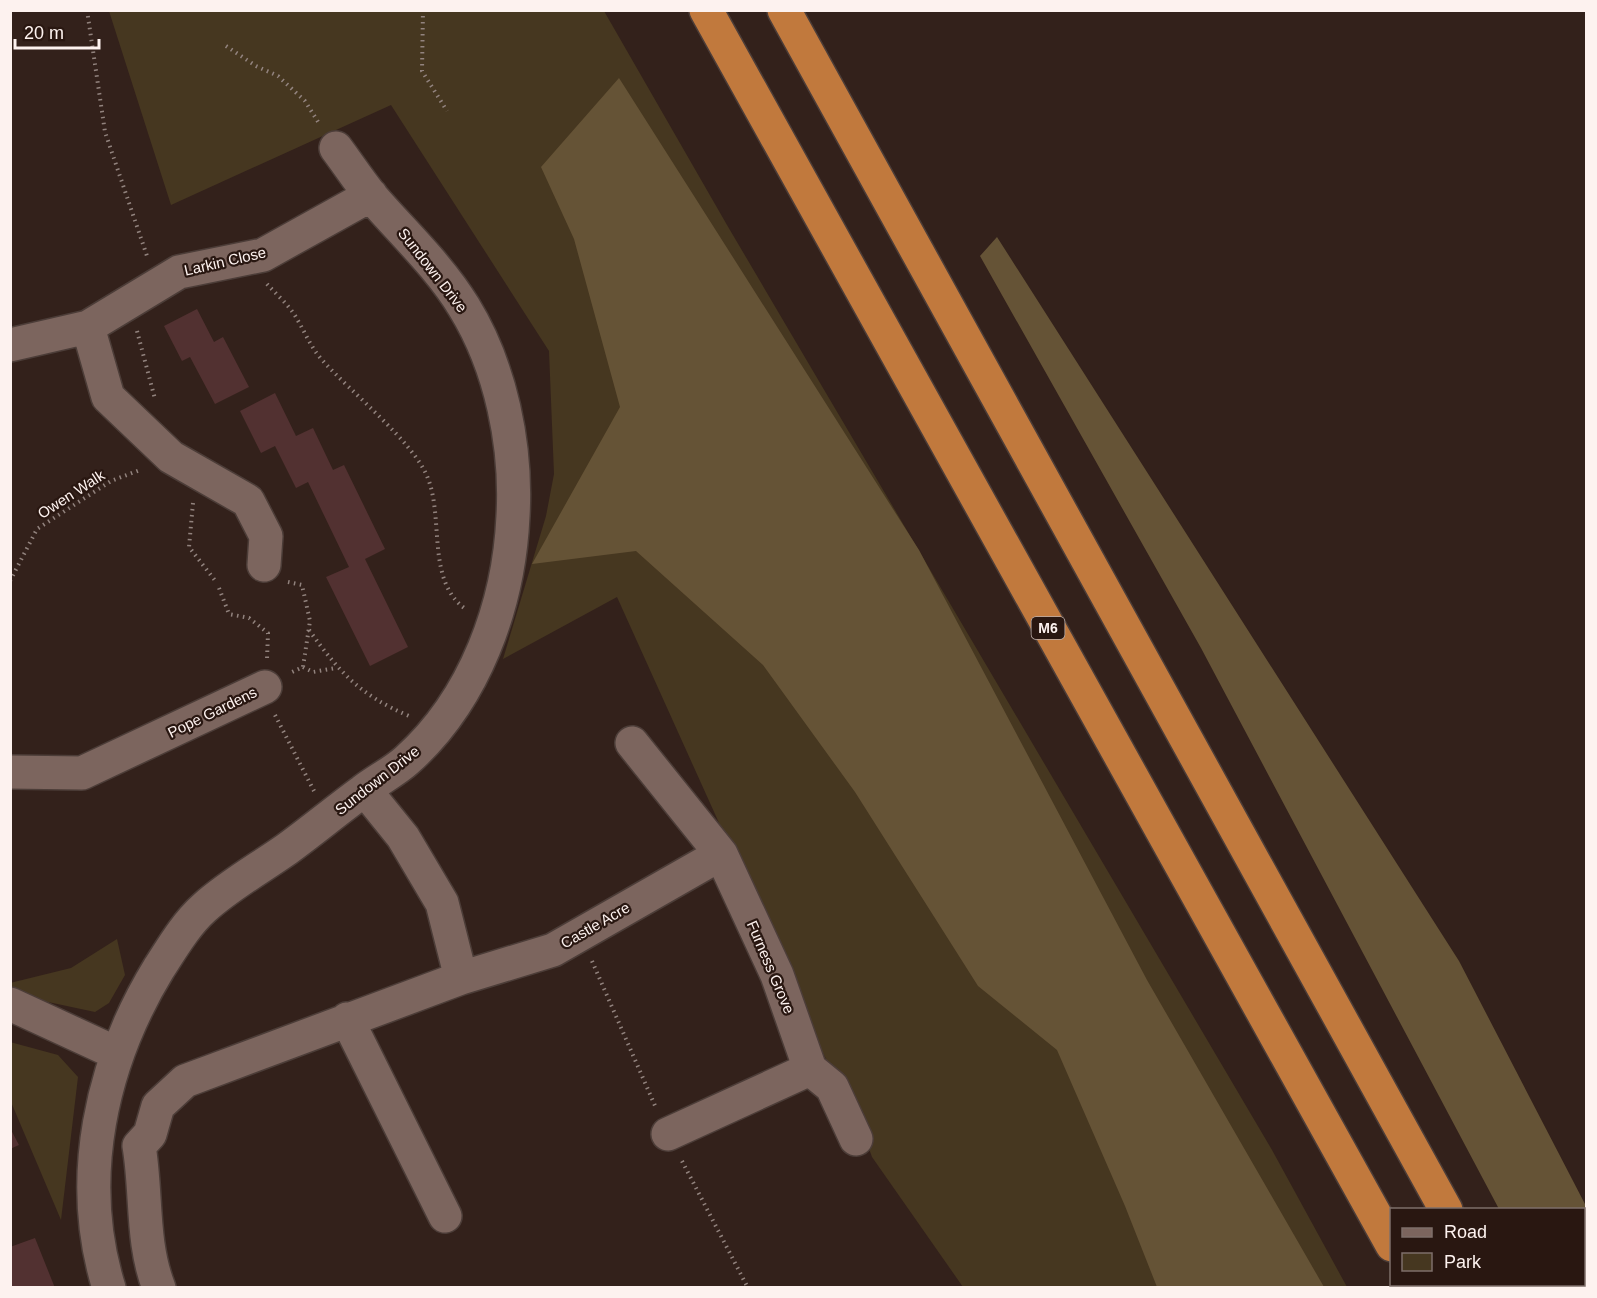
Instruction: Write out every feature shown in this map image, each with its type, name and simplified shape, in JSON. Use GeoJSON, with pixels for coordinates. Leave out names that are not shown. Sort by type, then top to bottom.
{"type":"FeatureCollection","features":[{"type":"Feature","properties":{"kind":"highway","name":"M6"},"geometry":{"type":"LineString","coordinates":[[706,10],[1390,1241]]}},
{"type":"Feature","properties":{"kind":"highway"},"geometry":{"type":"LineString","coordinates":[[784,10],[1445,1208]]}},
{"type":"Feature","properties":{"kind":"street","name":"Sundown Drive"},"geometry":{"type":"LineString","coordinates":[[110,1287],[101,1262],[93,1180],[98,1125],[116,1053],[143,995],[172,948],[203,908],[406,761],[438,729],[468,680],[493,627],[511,558],[515,479],[505,413],[488,357],[464,307],[416,245],[371,195],[336,148]]}},
{"type":"Feature","properties":{"kind":"street","name":"Larkin Close"},"geometry":{"type":"LineString","coordinates":[[10,345],[88,327],[179,272],[263,255],[371,195]]}},
{"type":"Feature","properties":{"kind":"street"},"geometry":{"type":"LineString","coordinates":[[88,327],[108,397],[171,457],[248,501],[271,560]]}},
{"type":"Feature","properties":{"kind":"street","name":"Pope Gardens"},"geometry":{"type":"LineString","coordinates":[[10,772],[82,773],[265,687]]}},
{"type":"Feature","properties":{"kind":"street","name":"Furness Grove"},"geometry":{"type":"LineString","coordinates":[[632,743],[721,854],[777,975],[810,1069]]}},
{"type":"Feature","properties":{"kind":"street"},"geometry":{"type":"LineString","coordinates":[[365,790],[404,837],[442,903],[461,978]]}},
{"type":"Feature","properties":{"kind":"street","name":"Castle Acre"},"geometry":{"type":"LineString","coordinates":[[159,1287],[151,1268],[144,1213],[144,1170],[140,1146],[150,1134],[158,1106],[347,1019],[461,978],[553,950],[721,854]]}},
{"type":"Feature","properties":{"kind":"street"},"geometry":{"type":"LineString","coordinates":[[10,1004],[116,1053]]}},
{"type":"Feature","properties":{"kind":"street"},"geometry":{"type":"LineString","coordinates":[[347,1019],[445,1216]]}},
{"type":"Feature","properties":{"kind":"street"},"geometry":{"type":"LineString","coordinates":[[668,1134],[810,1069],[832,1087],[856,1139]]}},
{"type":"Feature","properties":{"kind":"path"},"geometry":{"type":"LineString","coordinates":[[87,10],[105,132],[157,285]]}},
{"type":"Feature","properties":{"kind":"path"},"geometry":{"type":"LineString","coordinates":[[423,10],[422,71],[447,111]]}},
{"type":"Feature","properties":{"kind":"path"},"geometry":{"type":"LineString","coordinates":[[226,46],[256,66],[278,76],[305,101],[336,148]]}},
{"type":"Feature","properties":{"kind":"path"},"geometry":{"type":"LineString","coordinates":[[245,259],[297,318],[307,342],[323,362],[419,461],[432,491],[446,590],[457,604],[493,627]]}},
{"type":"Feature","properties":{"kind":"path"},"geometry":{"type":"LineString","coordinates":[[135,322],[156,402]]}},
{"type":"Feature","properties":{"kind":"path","name":"Owen Walk"},"geometry":{"type":"LineString","coordinates":[[10,581],[37,530],[111,481],[171,457]]}},
{"type":"Feature","properties":{"kind":"path"},"geometry":{"type":"LineString","coordinates":[[194,498],[189,547],[217,583]]}},
{"type":"Feature","properties":{"kind":"path"},"geometry":{"type":"LineString","coordinates":[[271,560],[302,585],[310,621],[303,667],[313,672],[336,668]]}},
{"type":"Feature","properties":{"kind":"path"},"geometry":{"type":"LineString","coordinates":[[309,630],[336,668],[379,703],[438,729]]}},
{"type":"Feature","properties":{"kind":"path","name":"Pope Gardens"},"geometry":{"type":"LineString","coordinates":[[265,687],[303,667]]}},
{"type":"Feature","properties":{"kind":"path"},"geometry":{"type":"LineString","coordinates":[[580,933],[668,1134],[748,1287]]}},
{"type":"Feature","properties":{"kind":"green space"},"geometry":{"type":"Polygon","coordinates":[[[109,11],[604,11],[727,225],[1272,1150],[1347,1287],[963,1287],[872,1157],[862,1129],[822,1051],[617,597],[503,659],[546,516],[554,474],[549,351],[391,105],[171,205],[109,11]]]}},
{"type":"Feature","properties":{"kind":"green space"},"geometry":{"type":"Polygon","coordinates":[[[117,939],[125,975],[109,1003],[95,1012],[34,999],[11,986],[10,983],[71,968],[117,939]]]}},
{"type":"Feature","properties":{"kind":"green space"},"geometry":{"type":"Polygon","coordinates":[[[10,1042],[58,1055],[78,1077],[61,1220],[11,1102],[10,1042]]]}},
{"type":"Feature","properties":{"kind":"shaded area"},"geometry":{"type":"Polygon","coordinates":[[[619,78],[919,550],[1147,980],[1324,1287],[1157,1287],[1125,1206],[1057,1050],[978,986],[855,792],[763,665],[636,551],[532,564],[620,407],[574,239],[541,167],[619,78]]]}},
{"type":"Feature","properties":{"kind":"shaded area"},"geometry":{"type":"Polygon","coordinates":[[[997,237],[1459,961],[1586,1206],[1586,1287],[1540,1286],[1585,1286],[1585,1208],[1498,1208],[1201,648],[980,256],[997,237]]]}},
{"type":"Feature","properties":{"kind":"building"},"geometry":{"type":"Polygon","coordinates":[[[197,309],[214,342],[223,337],[249,387],[215,404],[190,357],[182,361],[164,326],[197,309]]]}},
{"type":"Feature","properties":{"kind":"building"},"geometry":{"type":"Polygon","coordinates":[[[275,393],[296,436],[313,428],[333,470],[344,465],[385,549],[365,559],[408,647],[370,666],[326,577],[349,567],[308,482],[296,488],[275,446],[261,453],[240,411],[275,393]]]}},
{"type":"Feature","properties":{"kind":"building"},"geometry":{"type":"Polygon","coordinates":[[[10,1128],[19,1145],[10,1149],[10,1128]]]}},
{"type":"Feature","properties":{"kind":"building"},"geometry":{"type":"Polygon","coordinates":[[[35,1238],[55,1288],[10,1288],[10,1247],[35,1238]]]}}]}
